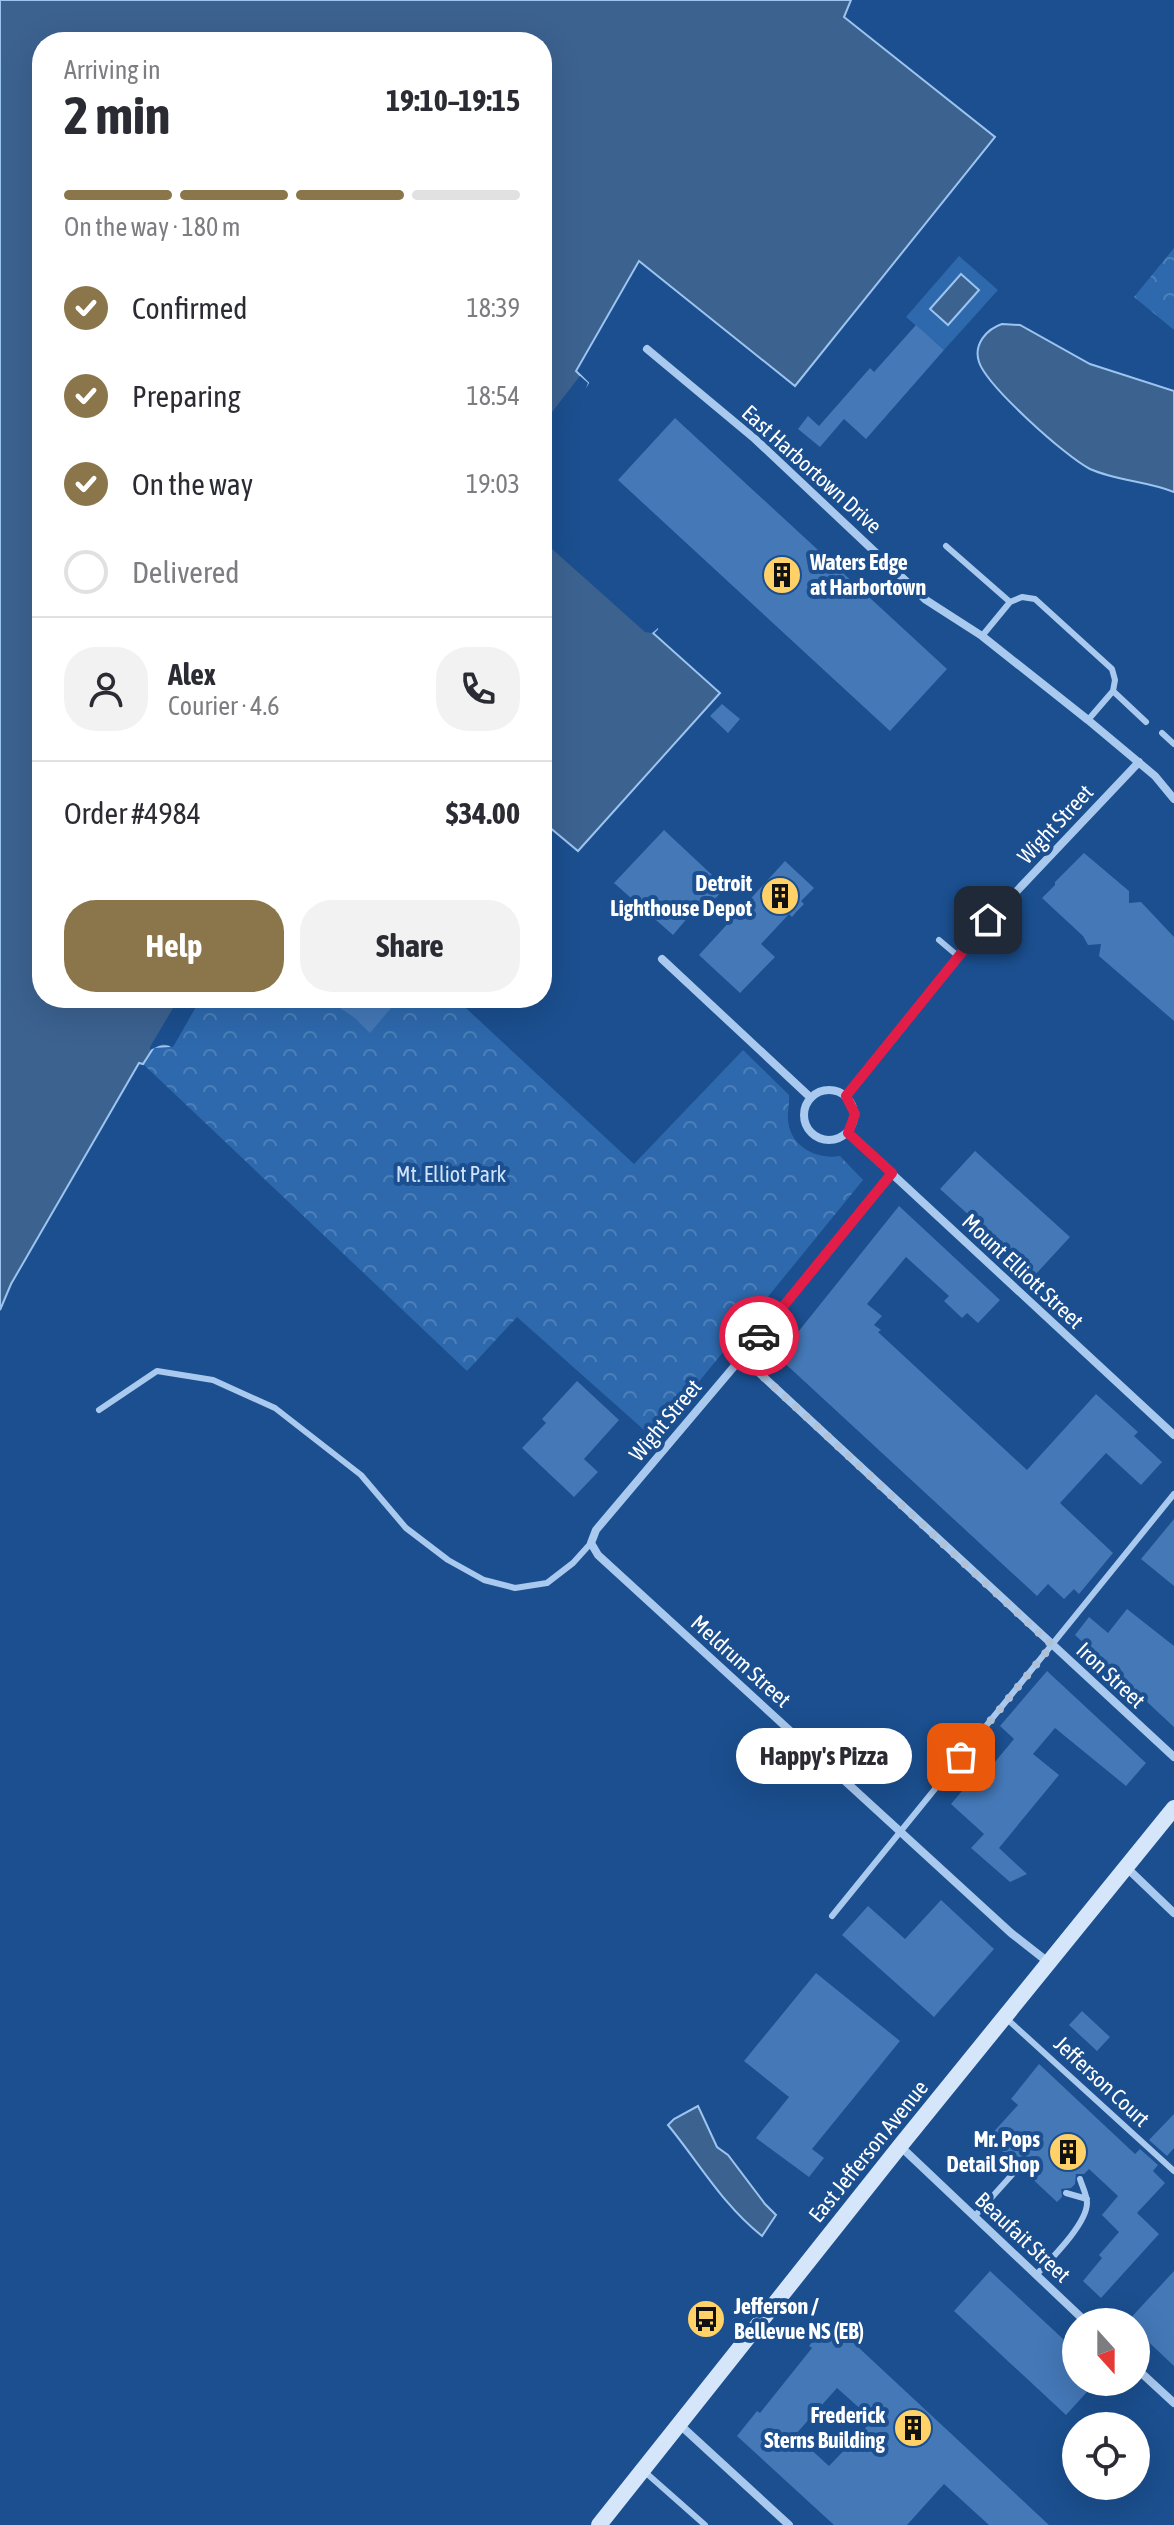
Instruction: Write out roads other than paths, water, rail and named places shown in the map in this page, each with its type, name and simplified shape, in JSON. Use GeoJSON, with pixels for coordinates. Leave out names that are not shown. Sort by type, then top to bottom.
{"type":"FeatureCollection","features":[{"type":"Feature","properties":{"kind":"main road","name":"East Jefferson Avenue"},"geometry":{"type":"LineString","coordinates":[[600,2525],[772,2305],[1174,1808]]}},
{"type":"Feature","properties":{"kind":"street","name":"East Harbortown Drive"},"geometry":{"type":"LineString","coordinates":[[647,349],[755,439],[926,600],[982,636],[1088,720],[1139,762],[1174,799]]}},
{"type":"Feature","properties":{"kind":"street","name":"Wight Street"},"geometry":{"type":"LineString","coordinates":[[846,1096],[984,925],[1139,762]]}},
{"type":"Feature","properties":{"kind":"street"},"geometry":{"type":"LineString","coordinates":[[662,959],[811,1098]]}},
{"type":"Feature","properties":{"kind":"street"},"geometry":{"type":"LineString","coordinates":[[832,1090],[846,1096],[855,1114],[848,1133],[826,1141],[812,1134],[806,1127],[804,1112],[811,1098],[817,1093],[832,1090]]}},
{"type":"Feature","properties":{"kind":"street","name":"Mount Elliott Street"},"geometry":{"type":"LineString","coordinates":[[848,1133],[1174,1435]]}},
{"type":"Feature","properties":{"kind":"street","name":"Wight Street"},"geometry":{"type":"LineString","coordinates":[[591,1543],[596,1530],[892,1173]]}},
{"type":"Feature","properties":{"kind":"street","name":"Iron Street"},"geometry":{"type":"LineString","coordinates":[[742,1357],[1174,1757]]}},
{"type":"Feature","properties":{"kind":"street","name":"Meldrum Street"},"geometry":{"type":"LineString","coordinates":[[591,1543],[598,1555],[1011,1933],[1049,1962]]}},
{"type":"Feature","properties":{"kind":"street"},"geometry":{"type":"LineString","coordinates":[[1126,1867],[1174,1913]]}},
{"type":"Feature","properties":{"kind":"street","name":"Beaufait Street"},"geometry":{"type":"LineString","coordinates":[[900,2146],[1071,2308]]}},
{"type":"Feature","properties":{"kind":"street"},"geometry":{"type":"LineString","coordinates":[[1150,2381],[1174,2403]]}},
{"type":"Feature","properties":{"kind":"street"},"geometry":{"type":"LineString","coordinates":[[678,2423],[789,2525]]}},
{"type":"Feature","properties":{"kind":"lane"},"geometry":{"type":"LineString","coordinates":[[946,546],[1010,602]]}},
{"type":"Feature","properties":{"kind":"lane"},"geometry":{"type":"LineString","coordinates":[[982,636],[1010,602],[1022,597],[1035,599],[1112,669],[1115,680],[1113,691],[1088,720]]}},
{"type":"Feature","properties":{"kind":"lane"},"geometry":{"type":"LineString","coordinates":[[1113,691],[1146,722]]}},
{"type":"Feature","properties":{"kind":"lane"},"geometry":{"type":"LineString","coordinates":[[1162,733],[1174,744]]}},
{"type":"Feature","properties":{"kind":"lane"},"geometry":{"type":"LineString","coordinates":[[939,940],[958,956]]}},
{"type":"Feature","properties":{"kind":"lane"},"geometry":{"type":"LineString","coordinates":[[99,1410],[157,1371],[213,1380],[275,1408],[361,1475],[406,1528],[448,1560],[484,1580],[515,1588],[547,1583],[573,1563],[591,1543]]}},
{"type":"Feature","properties":{"kind":"lane"},"geometry":{"type":"LineString","coordinates":[[832,1916],[1174,1494]]}},
{"type":"Feature","properties":{"kind":"lane","name":"Jefferson Court"},"geometry":{"type":"LineString","coordinates":[[1005,2017],[1174,2171]]}},
{"type":"Feature","properties":{"kind":"lane"},"geometry":{"type":"LineString","coordinates":[[974,2217],[1019,2167]]}},
{"type":"Feature","properties":{"kind":"lane"},"geometry":{"type":"LineString","coordinates":[[1036,2275],[1074,2229],[1087,2207],[1080,2179]]}},
{"type":"Feature","properties":{"kind":"lane"},"geometry":{"type":"LineString","coordinates":[[1066,2193],[1087,2199]]}},
{"type":"Feature","properties":{"kind":"lane"},"geometry":{"type":"LineString","coordinates":[[642,2470],[705,2525]]}},
{"type":"Feature","properties":{"kind":"place","name":"Waters Edge at Harbortown"},"geometry":{"type":"Point","coordinates":[782,575]}},
{"type":"Feature","properties":{"kind":"place","name":"Detroit Lighthouse Depot"},"geometry":{"type":"Point","coordinates":[780,896]}},
{"type":"Feature","properties":{"kind":"place","name":"Happy's Pizza"},"geometry":{"type":"Point","coordinates":[961,1757]}},
{"type":"Feature","properties":{"kind":"place","name":"Mr. Pops Detail Shop"},"geometry":{"type":"Point","coordinates":[1068,2152]}},
{"type":"Feature","properties":{"kind":"place","name":"Jefferson / Bellevue NS (EB)"},"geometry":{"type":"Point","coordinates":[706,2319]}},
{"type":"Feature","properties":{"kind":"place","name":"Frederick Sterns Building"},"geometry":{"type":"Point","coordinates":[913,2428]}},
{"type":"Feature","properties":{"kind":"park label","name":"Mt. Elliot Park"},"geometry":{"type":"Point","coordinates":[451,1174]}}]}
